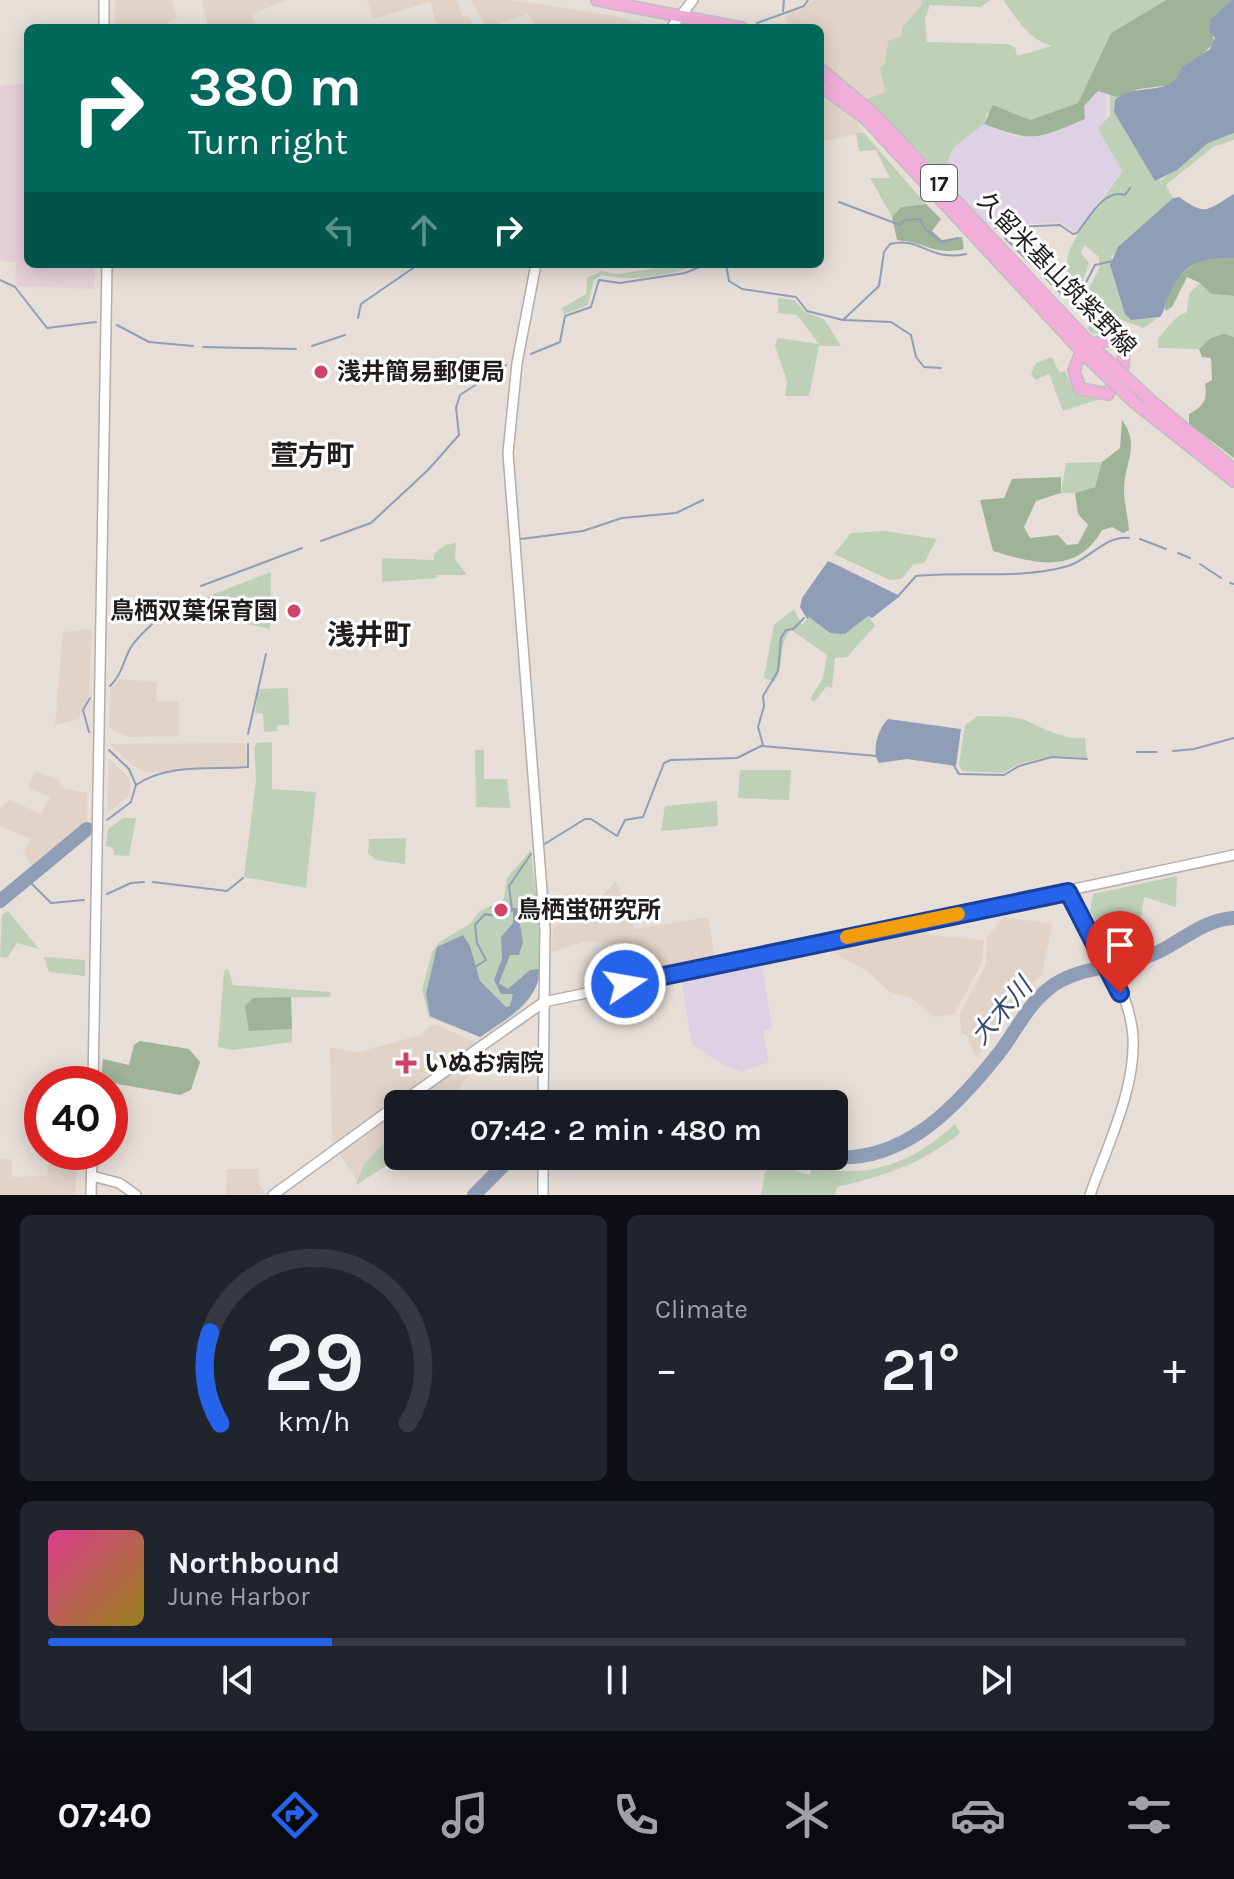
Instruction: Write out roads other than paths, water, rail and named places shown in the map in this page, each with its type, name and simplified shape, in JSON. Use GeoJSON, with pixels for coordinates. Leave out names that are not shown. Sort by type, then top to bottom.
{"type":"FeatureCollection","features":[{"type":"Feature","properties":{"kind":"main road"},"geometry":{"type":"LineString","coordinates":[[597,0],[724,24]]}},
{"type":"Feature","properties":{"kind":"main road"},"geometry":{"type":"LineString","coordinates":[[688,16],[706,24]]}},
{"type":"Feature","properties":{"kind":"main road","name":"久留米基山筑紫野線"},"geometry":{"type":"LineString","coordinates":[[824,72],[874,114],[1134,402],[1234,481]]}},
{"type":"Feature","properties":{"kind":"main road","name":"久留米基山筑紫野線"},"geometry":{"type":"LineString","coordinates":[[824,88],[865,118],[1089,352],[1234,470]]}},
{"type":"Feature","properties":{"kind":"main road"},"geometry":{"type":"LineString","coordinates":[[1108,340],[1124,345],[1123,366],[1108,394],[1080,389],[1074,371],[1089,352],[1108,340]]}},
{"type":"Feature","properties":{"kind":"street"},"geometry":{"type":"LineString","coordinates":[[104,0],[104,24]]}},
{"type":"Feature","properties":{"kind":"street"},"geometry":{"type":"LineString","coordinates":[[677,24],[688,16],[693,0]]}},
{"type":"Feature","properties":{"kind":"street"},"geometry":{"type":"LineString","coordinates":[[93,1066],[107,268]]}},
{"type":"Feature","properties":{"kind":"street"},"geometry":{"type":"LineString","coordinates":[[535,268],[517,363],[508,453],[545,930],[543,1090]]}},
{"type":"Feature","properties":{"kind":"street"},"geometry":{"type":"LineString","coordinates":[[418,1090],[544,1002],[1234,855]]}},
{"type":"Feature","properties":{"kind":"street"},"geometry":{"type":"LineString","coordinates":[[1068,892],[1113,975],[1133,1034],[1132,1061],[1090,1195]]}},
{"type":"Feature","properties":{"kind":"street"},"geometry":{"type":"LineString","coordinates":[[273,1195],[384,1114]]}},
{"type":"Feature","properties":{"kind":"street"},"geometry":{"type":"LineString","coordinates":[[91,1195],[92,1170]]}},
{"type":"Feature","properties":{"kind":"street"},"geometry":{"type":"LineString","coordinates":[[543,1170],[543,1195]]}},
{"type":"Feature","properties":{"kind":"street"},"geometry":{"type":"LineString","coordinates":[[92,1176],[119,1183],[136,1195]]}},
{"type":"Feature","properties":{"kind":"water"},"geometry":{"type":"Polygon","coordinates":[[[1234,0],[1234,133],[1208,143],[1177,170],[1155,181],[1114,112],[1115,100],[1132,91],[1170,83],[1181,68],[1210,49],[1215,38],[1209,30],[1211,19],[1234,0]]]}},
{"type":"Feature","properties":{"kind":"water"},"geometry":{"type":"Polygon","coordinates":[[[1234,194],[1234,258],[1210,259],[1192,265],[1173,287],[1160,317],[1131,320],[1125,314],[1110,265],[1118,247],[1173,198],[1179,197],[1195,207],[1206,209],[1234,194]]]}},
{"type":"Feature","properties":{"kind":"water"},"geometry":{"type":"Polygon","coordinates":[[[828,561],[900,596],[845,634],[830,633],[809,617],[807,619],[800,607],[802,598],[828,561]]]}},
{"type":"Feature","properties":{"kind":"water"},"geometry":{"type":"Polygon","coordinates":[[[888,719],[961,729],[956,766],[907,759],[879,763],[877,740],[888,719]]]}},
{"type":"Feature","properties":{"kind":"water"},"geometry":{"type":"Polygon","coordinates":[[[513,908],[517,908],[523,942],[519,955],[510,955],[499,983],[508,989],[530,970],[540,969],[534,991],[527,1001],[480,1037],[430,1016],[426,994],[437,947],[463,935],[470,946],[480,981],[506,1007],[510,1006],[513,994],[501,994],[494,980],[502,959],[501,937],[513,923],[513,908]]]}},
{"type":"Feature","properties":{"kind":"waterway"},"geometry":{"type":"LineString","coordinates":[[783,11],[784,0]]}},
{"type":"Feature","properties":{"kind":"waterway"},"geometry":{"type":"LineString","coordinates":[[757,23],[804,6],[808,0]]}},
{"type":"Feature","properties":{"kind":"waterway"},"geometry":{"type":"LineString","coordinates":[[995,228],[1060,225],[1073,234],[1077,233],[1104,200],[1117,194],[1125,195],[1130,188]]}},
{"type":"Feature","properties":{"kind":"waterway"},"geometry":{"type":"LineString","coordinates":[[839,202],[900,225],[905,220],[920,219],[925,229],[942,242],[958,238]]}},
{"type":"Feature","properties":{"kind":"waterway"},"geometry":{"type":"LineString","coordinates":[[1004,237],[1065,297],[1080,294],[1095,265],[1113,261]]}},
{"type":"Feature","properties":{"kind":"waterway"},"geometry":{"type":"LineString","coordinates":[[727,268],[729,281],[742,289],[796,297],[807,311],[843,320],[879,286],[884,252],[890,244],[910,243],[943,255],[966,254]]}},
{"type":"Feature","properties":{"kind":"waterway"},"geometry":{"type":"LineString","coordinates":[[358,318],[361,304],[413,268]]}},
{"type":"Feature","properties":{"kind":"waterway"},"geometry":{"type":"LineString","coordinates":[[531,354],[560,342],[565,316],[591,307],[599,280],[620,283],[685,273],[697,268]]}},
{"type":"Feature","properties":{"kind":"waterway"},"geometry":{"type":"LineString","coordinates":[[0,280],[15,287],[47,328],[96,322]]}},
{"type":"Feature","properties":{"kind":"waterway"},"geometry":{"type":"LineString","coordinates":[[844,320],[891,322],[911,335],[916,357],[924,367],[941,368]]}},
{"type":"Feature","properties":{"kind":"waterway"},"geometry":{"type":"LineString","coordinates":[[117,325],[149,342],[193,346]]}},
{"type":"Feature","properties":{"kind":"waterway"},"geometry":{"type":"LineString","coordinates":[[312,346],[345,335]]}},
{"type":"Feature","properties":{"kind":"waterway"},"geometry":{"type":"LineString","coordinates":[[203,347],[296,349]]}},
{"type":"Feature","properties":{"kind":"waterway"},"geometry":{"type":"LineString","coordinates":[[321,541],[371,523],[428,470],[459,435],[456,408],[460,395],[506,365]]}},
{"type":"Feature","properties":{"kind":"waterway"},"geometry":{"type":"LineString","coordinates":[[521,539],[583,531],[622,518],[676,513],[703,500]]}},
{"type":"Feature","properties":{"kind":"waterway"},"geometry":{"type":"LineString","coordinates":[[899,595],[916,576],[1049,570],[1076,563],[1112,540],[1129,538]]}},
{"type":"Feature","properties":{"kind":"waterway"},"geometry":{"type":"LineString","coordinates":[[1140,539],[1166,549]]}},
{"type":"Feature","properties":{"kind":"waterway"},"geometry":{"type":"LineString","coordinates":[[201,586],[302,548]]}},
{"type":"Feature","properties":{"kind":"waterway"},"geometry":{"type":"LineString","coordinates":[[1178,553],[1190,558]]}},
{"type":"Feature","properties":{"kind":"waterway"},"geometry":{"type":"LineString","coordinates":[[1200,564],[1221,578]]}},
{"type":"Feature","properties":{"kind":"waterway"},"geometry":{"type":"LineString","coordinates":[[1230,583],[1234,584]]}},
{"type":"Feature","properties":{"kind":"waterway"},"geometry":{"type":"LineString","coordinates":[[110,686],[136,640],[181,598]]}},
{"type":"Feature","properties":{"kind":"waterway"},"geometry":{"type":"LineString","coordinates":[[763,745],[758,727],[764,706],[763,696],[778,671],[781,638],[786,630],[793,629],[804,618]]}},
{"type":"Feature","properties":{"kind":"waterway"},"geometry":{"type":"LineString","coordinates":[[248,734],[266,654]]}},
{"type":"Feature","properties":{"kind":"waterway"},"geometry":{"type":"LineString","coordinates":[[89,732],[83,710],[90,698]]}},
{"type":"Feature","properties":{"kind":"waterway"},"geometry":{"type":"LineString","coordinates":[[1173,751],[1194,749],[1234,738]]}},
{"type":"Feature","properties":{"kind":"waterway"},"geometry":{"type":"LineString","coordinates":[[136,785],[175,770],[248,767],[248,744]]}},
{"type":"Feature","properties":{"kind":"waterway"},"geometry":{"type":"LineString","coordinates":[[543,845],[585,819],[591,819],[617,836],[625,820],[643,817],[664,763],[671,760],[737,758],[761,746],[877,756]]}},
{"type":"Feature","properties":{"kind":"waterway"},"geometry":{"type":"LineString","coordinates":[[107,820],[131,802],[136,785],[129,769],[109,750]]}},
{"type":"Feature","properties":{"kind":"waterway"},"geometry":{"type":"LineString","coordinates":[[1137,752],[1157,752]]}},
{"type":"Feature","properties":{"kind":"waterway"},"geometry":{"type":"LineString","coordinates":[[953,764],[959,774],[1004,775],[1019,766],[1052,757],[1087,759]]}},
{"type":"Feature","properties":{"kind":"waterway"},"geometry":{"type":"LineString","coordinates":[[0,901],[87,829]]}},
{"type":"Feature","properties":{"kind":"waterway"},"geometry":{"type":"LineString","coordinates":[[475,967],[486,960],[477,943],[475,925],[485,914],[503,917],[512,910],[509,886],[531,854]]}},
{"type":"Feature","properties":{"kind":"waterway"},"geometry":{"type":"LineString","coordinates":[[153,882],[227,891],[243,878]]}},
{"type":"Feature","properties":{"kind":"waterway"},"geometry":{"type":"LineString","coordinates":[[107,894],[131,883],[144,882]]}},
{"type":"Feature","properties":{"kind":"waterway"},"geometry":{"type":"LineString","coordinates":[[32,884],[51,903],[84,900]]}},
{"type":"Feature","properties":{"kind":"waterway","name":"大木川"},"geometry":{"type":"LineString","coordinates":[[848,1157],[875,1153],[899,1144],[941,1116],[961,1098],[1002,1050],[1032,1005],[1059,982],[1086,971],[1143,958],[1203,926],[1234,918]]}},
{"type":"Feature","properties":{"kind":"waterway","name":"大木川"},"geometry":{"type":"LineString","coordinates":[[474,1195],[499,1170]]}},
{"type":"Feature","properties":{"kind":"place","name":"浅井簡易郵便局"},"geometry":{"type":"Point","coordinates":[321,372]}},
{"type":"Feature","properties":{"kind":"place","name":"鳥栖双葉保育園"},"geometry":{"type":"Point","coordinates":[294,611]}},
{"type":"Feature","properties":{"kind":"place","name":"鳥栖蛍研究所"},"geometry":{"type":"Point","coordinates":[501,910]}},
{"type":"Feature","properties":{"kind":"place","name":"いぬお病院"},"geometry":{"type":"Point","coordinates":[406,1063]}},
{"type":"Feature","properties":{"kind":"district","name":"萱方町"},"geometry":{"type":"Point","coordinates":[312,455]}},
{"type":"Feature","properties":{"kind":"district","name":"浅井町"},"geometry":{"type":"Point","coordinates":[369,634]}}]}
